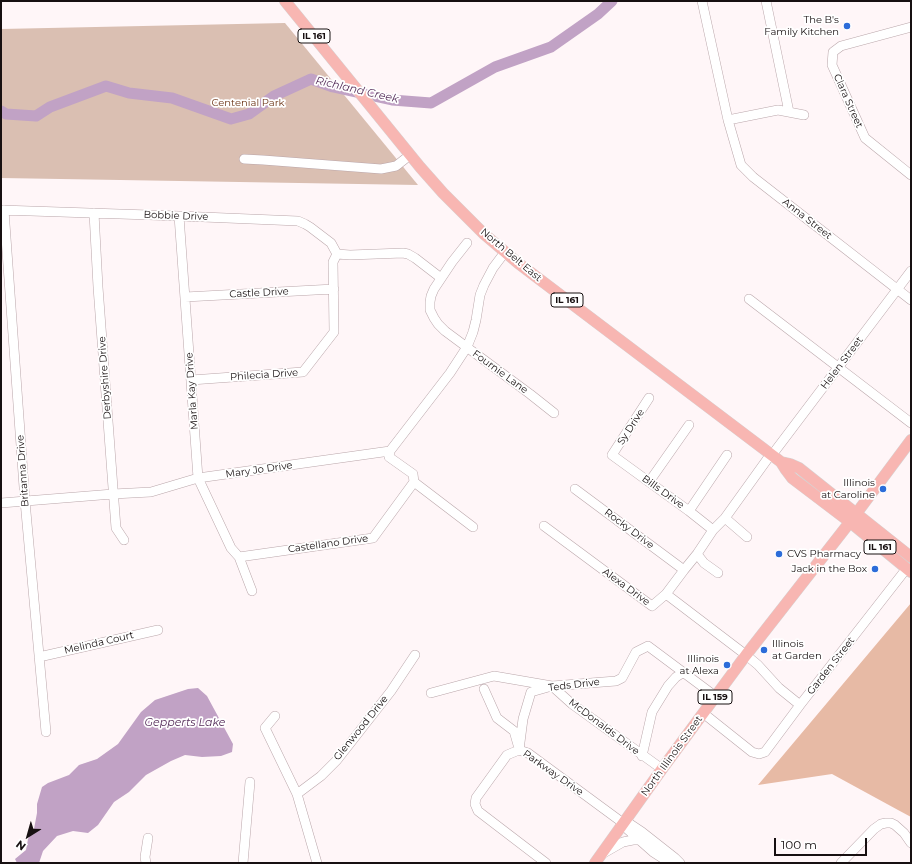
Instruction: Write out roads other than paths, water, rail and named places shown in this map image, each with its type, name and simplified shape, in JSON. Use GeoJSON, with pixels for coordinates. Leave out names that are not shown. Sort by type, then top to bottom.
{"type":"FeatureCollection","features":[{"type":"Feature","properties":{"kind":"main road","name":"North Belt East"},"geometry":{"type":"LineString","coordinates":[[285,1],[410,155],[443,193],[484,234],[505,252],[782,462],[799,468],[857,513]]}},
{"type":"Feature","properties":{"kind":"main road","name":"North Illinois Street"},"geometry":{"type":"LineString","coordinates":[[598,859],[715,696],[857,513],[911,440]]}},
{"type":"Feature","properties":{"kind":"main road","name":"North Belt East"},"geometry":{"type":"LineString","coordinates":[[782,462],[792,478],[850,522]]}},
{"type":"Feature","properties":{"kind":"main road","name":"IL 161"},"geometry":{"type":"LineString","coordinates":[[857,513],[911,557]]}},
{"type":"Feature","properties":{"kind":"main road","name":"IL 161"},"geometry":{"type":"LineString","coordinates":[[850,522],[909,570]]}},
{"type":"Feature","properties":{"kind":"street","name":"Anna Street"},"geometry":{"type":"LineString","coordinates":[[702,1],[728,120],[741,165],[753,177],[911,300]]}},
{"type":"Feature","properties":{"kind":"street"},"geometry":{"type":"LineString","coordinates":[[766,1],[789,112]]}},
{"type":"Feature","properties":{"kind":"street","name":"Clara Street"},"geometry":{"type":"LineString","coordinates":[[911,27],[840,46],[833,52],[832,65],[865,138],[911,175]]}},
{"type":"Feature","properties":{"kind":"street"},"geometry":{"type":"LineString","coordinates":[[728,120],[778,110],[804,114]]}},
{"type":"Feature","properties":{"kind":"street"},"geometry":{"type":"LineString","coordinates":[[244,159],[381,169],[396,166],[410,155]]}},
{"type":"Feature","properties":{"kind":"street","name":"Bobbie Drive"},"geometry":{"type":"LineString","coordinates":[[2,210],[298,221],[310,227],[332,243],[337,254]]}},
{"type":"Feature","properties":{"kind":"street","name":"Britanna Drive"},"geometry":{"type":"LineString","coordinates":[[2,210],[25,501],[46,732]]}},
{"type":"Feature","properties":{"kind":"street","name":"Derbyshire Drive"},"geometry":{"type":"LineString","coordinates":[[94,213],[116,528],[124,540]]}},
{"type":"Feature","properties":{"kind":"street","name":"Marla Kay Drive"},"geometry":{"type":"LineString","coordinates":[[178,216],[198,478],[231,548],[239,557],[252,592]]}},
{"type":"Feature","properties":{"kind":"street","name":"Fournie Lane"},"geometry":{"type":"LineString","coordinates":[[467,243],[434,289],[430,302],[430,310],[434,318],[445,331],[554,413]]}},
{"type":"Feature","properties":{"kind":"street"},"geometry":{"type":"LineString","coordinates":[[337,254],[350,255],[403,252],[415,258],[441,278]]}},
{"type":"Feature","properties":{"kind":"street"},"geometry":{"type":"LineString","coordinates":[[473,526],[414,482],[413,474],[389,457],[390,451],[450,373],[467,347],[473,332],[480,295],[484,285],[493,268],[505,252]]}},
{"type":"Feature","properties":{"kind":"street","name":"Philecia Drive"},"geometry":{"type":"LineString","coordinates":[[191,380],[303,372],[334,332],[333,262],[337,254]]}},
{"type":"Feature","properties":{"kind":"street","name":"Helen Street"},"geometry":{"type":"LineString","coordinates":[[666,594],[697,554],[713,530],[725,518],[911,271]]}},
{"type":"Feature","properties":{"kind":"street","name":"Castle Drive"},"geometry":{"type":"LineString","coordinates":[[184,297],[334,288]]}},
{"type":"Feature","properties":{"kind":"street"},"geometry":{"type":"LineString","coordinates":[[749,299],[911,423]]}},
{"type":"Feature","properties":{"kind":"street","name":"Sy Drive"},"geometry":{"type":"LineString","coordinates":[[612,455],[649,398]]}},
{"type":"Feature","properties":{"kind":"street"},"geometry":{"type":"LineString","coordinates":[[649,482],[689,425]]}},
{"type":"Feature","properties":{"kind":"street","name":"Mary Jo Drive"},"geometry":{"type":"LineString","coordinates":[[1,503],[151,492],[198,478],[390,451]]}},
{"type":"Feature","properties":{"kind":"street","name":"Bills Drive"},"geometry":{"type":"LineString","coordinates":[[612,455],[713,530]]}},
{"type":"Feature","properties":{"kind":"street"},"geometry":{"type":"LineString","coordinates":[[689,511],[726,455]]}},
{"type":"Feature","properties":{"kind":"street","name":"Castellano Drive"},"geometry":{"type":"LineString","coordinates":[[239,557],[373,538],[414,482]]}},
{"type":"Feature","properties":{"kind":"street","name":"Rocky Drive"},"geometry":{"type":"LineString","coordinates":[[575,489],[684,570]]}},
{"type":"Feature","properties":{"kind":"street"},"geometry":{"type":"LineString","coordinates":[[725,518],[747,538]]}},
{"type":"Feature","properties":{"kind":"street","name":"Alexa Drive"},"geometry":{"type":"LineString","coordinates":[[544,526],[652,606],[666,594],[746,655]]}},
{"type":"Feature","properties":{"kind":"street"},"geometry":{"type":"LineString","coordinates":[[697,554],[704,563],[718,573]]}},
{"type":"Feature","properties":{"kind":"street","name":"Garden Street"},"geometry":{"type":"LineString","coordinates":[[746,655],[758,665],[779,688],[800,705],[909,570]]}},
{"type":"Feature","properties":{"kind":"street","name":"Melinda Court"},"geometry":{"type":"LineString","coordinates":[[39,657],[158,630]]}},
{"type":"Feature","properties":{"kind":"street","name":"Teds Drive"},"geometry":{"type":"LineString","coordinates":[[519,750],[523,719],[531,692],[552,686],[616,681],[622,678],[636,652],[648,646],[715,696]]}},
{"type":"Feature","properties":{"kind":"street","name":"Glenwood Drive"},"geometry":{"type":"LineString","coordinates":[[297,794],[321,776],[337,760],[391,691],[415,655]]}},
{"type":"Feature","properties":{"kind":"street"},"geometry":{"type":"LineString","coordinates":[[642,756],[652,712],[676,676],[684,672]]}},
{"type":"Feature","properties":{"kind":"street"},"geometry":{"type":"LineString","coordinates":[[431,693],[494,676],[552,686]]}},
{"type":"Feature","properties":{"kind":"street","name":"McDonalds Drive"},"geometry":{"type":"LineString","coordinates":[[552,686],[572,704],[662,769]]}},
{"type":"Feature","properties":{"kind":"street"},"geometry":{"type":"LineString","coordinates":[[484,689],[496,718],[514,731],[519,750]]}},
{"type":"Feature","properties":{"kind":"street"},"geometry":{"type":"LineString","coordinates":[[703,713],[752,752],[759,754],[765,752],[800,705]]}},
{"type":"Feature","properties":{"kind":"street"},"geometry":{"type":"LineString","coordinates":[[275,716],[265,728],[297,794],[317,863]]}},
{"type":"Feature","properties":{"kind":"street","name":"Parkway Drive"},"geometry":{"type":"LineString","coordinates":[[546,863],[478,811],[475,804],[476,798],[507,755],[519,750],[528,753],[624,823]]}},
{"type":"Feature","properties":{"kind":"street"},"geometry":{"type":"LineString","coordinates":[[243,863],[250,782]]}},
{"type":"Feature","properties":{"kind":"street"},"geometry":{"type":"LineString","coordinates":[[670,863],[653,852],[626,830],[624,823],[630,824],[642,832],[680,863]]}},
{"type":"Feature","properties":{"kind":"street"},"geometry":{"type":"LineString","coordinates":[[840,863],[874,829],[881,824],[891,823],[895,825],[904,833],[911,843]]}},
{"type":"Feature","properties":{"kind":"street"},"geometry":{"type":"LineString","coordinates":[[146,863],[145,857],[148,838]]}},
{"type":"Feature","properties":{"kind":"street"},"geometry":{"type":"LineString","coordinates":[[598,859],[623,842],[639,840]]}},
{"type":"Feature","properties":{"kind":"water","name":"Gepperts Lake"},"geometry":{"type":"Polygon","coordinates":[[[198,688],[207,696],[233,744],[232,752],[221,756],[202,757],[185,755],[171,761],[146,775],[129,792],[114,802],[98,825],[88,833],[73,831],[57,836],[43,851],[39,863],[17,863],[15,859],[26,850],[28,839],[34,829],[37,804],[42,787],[48,783],[69,775],[79,765],[97,759],[118,744],[141,712],[155,700],[188,689],[198,688]]]}},
{"type":"Feature","properties":{"kind":"waterway","name":"Richland Creek"},"geometry":{"type":"LineString","coordinates":[[1,111],[6,114],[36,116],[50,107],[106,86],[129,93],[172,98],[231,119],[249,114],[274,96],[311,79],[333,87],[392,100],[431,103],[495,67],[551,47],[598,14],[612,1]]}},
{"type":"Feature","properties":{"kind":"place","name":"The B's Family Kitchen"},"geometry":{"type":"Point","coordinates":[847,26]}},
{"type":"Feature","properties":{"kind":"place","name":"Illinois at Caroline"},"geometry":{"type":"Point","coordinates":[883,489]}},
{"type":"Feature","properties":{"kind":"place","name":"CVS Pharmacy"},"geometry":{"type":"Point","coordinates":[779,554]}},
{"type":"Feature","properties":{"kind":"place","name":"Jack in the Box"},"geometry":{"type":"Point","coordinates":[875,569]}},
{"type":"Feature","properties":{"kind":"place","name":"Illinois at Garden"},"geometry":{"type":"Point","coordinates":[764,650]}},
{"type":"Feature","properties":{"kind":"place","name":"Illinois at Alexa"},"geometry":{"type":"Point","coordinates":[727,665]}},
{"type":"Feature","properties":{"kind":"park label","name":"Centenial Park"},"geometry":{"type":"Point","coordinates":[248,103]}}]}
